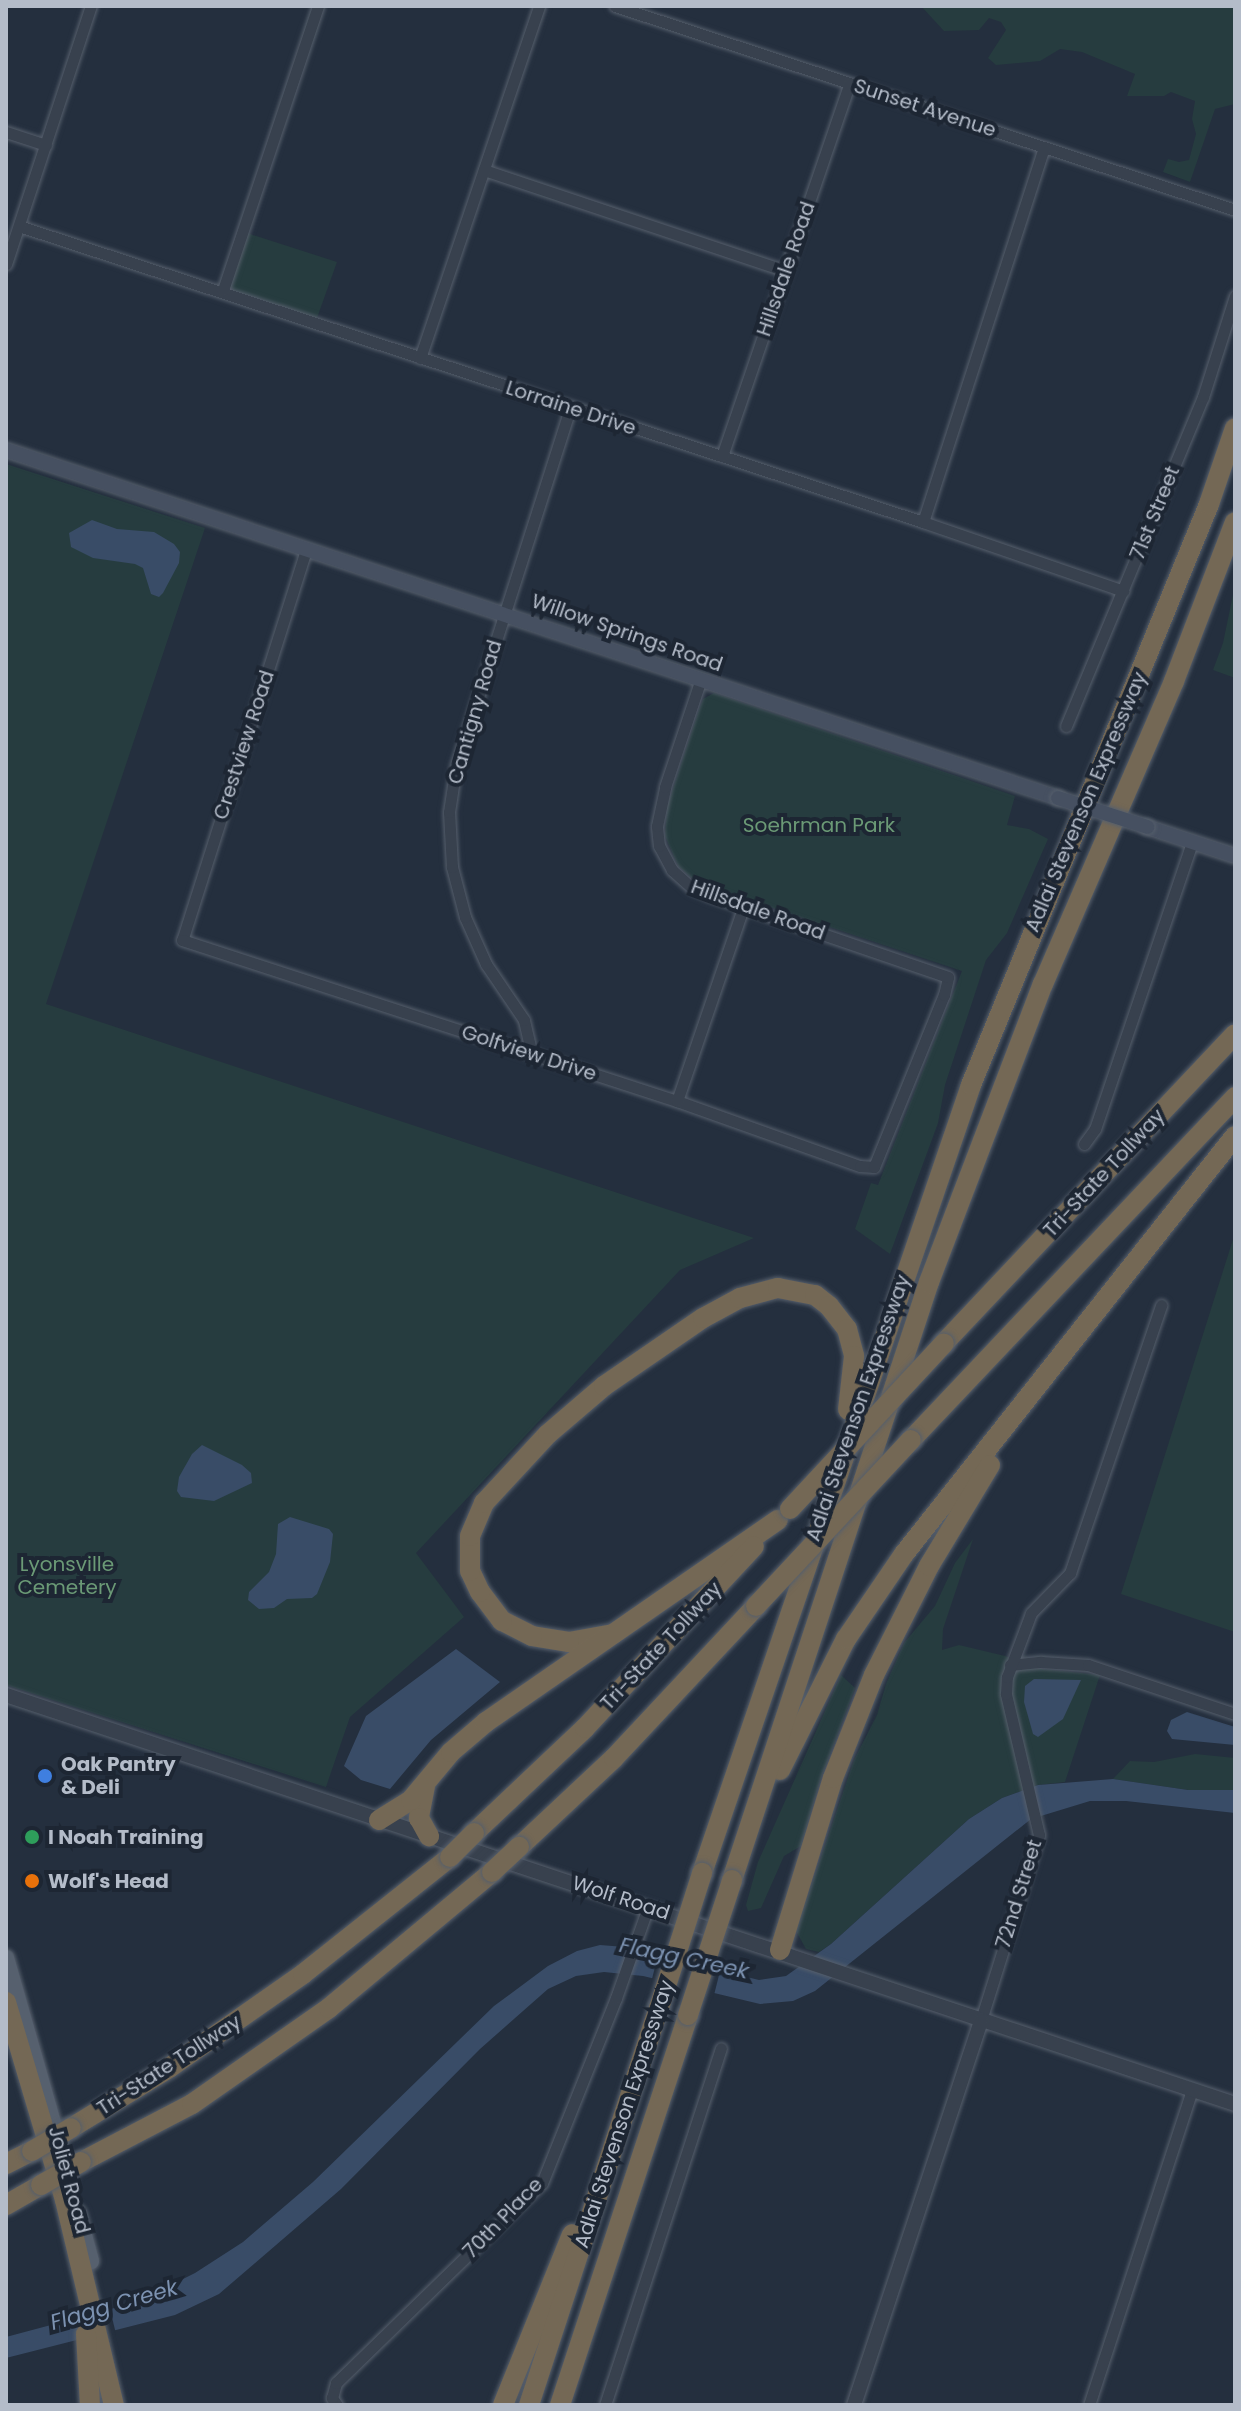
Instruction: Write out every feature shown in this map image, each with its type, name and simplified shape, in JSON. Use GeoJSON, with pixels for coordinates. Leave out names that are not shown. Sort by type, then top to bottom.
{"type":"FeatureCollection","features":[{"type":"Feature","properties":{"kind":"highway","name":"Adlai Stevenson Expressway"},"geometry":{"type":"LineString","coordinates":[[529,2405],[702,1873],[971,1085],[1198,533],[1235,428]]}},
{"type":"Feature","properties":{"kind":"highway","name":"Adlai Stevenson Expressway"},"geometry":{"type":"LineString","coordinates":[[560,2405],[929,1282],[1043,984],[1174,681],[1235,522]]}},
{"type":"Feature","properties":{"kind":"highway","name":"Tri-State Tollway"},"geometry":{"type":"LineString","coordinates":[[6,2164],[169,2068],[303,1974],[450,1857],[585,1728],[1235,1034]]}},
{"type":"Feature","properties":{"kind":"highway","name":"Tri-State Tollway"},"geometry":{"type":"LineString","coordinates":[[6,2205],[192,2104],[329,2008],[492,1872],[614,1758],[1235,1097]]}},
{"type":"Feature","properties":{"kind":"highway"},"geometry":{"type":"LineString","coordinates":[[741,1853],[846,1639],[904,1554],[1040,1387],[1235,1136]]}},
{"type":"Feature","properties":{"kind":"highway"},"geometry":{"type":"LineString","coordinates":[[613,1634],[569,1642],[532,1636],[502,1621],[480,1592],[470,1571],[468,1552],[474,1522],[503,1480],[586,1401],[670,1339],[751,1293],[789,1288],[804,1291],[829,1306],[847,1329],[854,1356],[852,1390],[825,1507]]}},
{"type":"Feature","properties":{"kind":"highway"},"geometry":{"type":"LineString","coordinates":[[789,1953],[833,1778],[874,1675],[929,1566],[1040,1387]]}},
{"type":"Feature","properties":{"kind":"highway"},"geometry":{"type":"LineString","coordinates":[[379,1820],[411,1800],[451,1752],[486,1722],[784,1514]]}},
{"type":"Feature","properties":{"kind":"highway"},"geometry":{"type":"LineString","coordinates":[[426,1782],[419,1818],[429,1836]]}},
{"type":"Feature","properties":{"kind":"highway","name":"Joliet Road"},"geometry":{"type":"LineString","coordinates":[[6,2002],[61,2185],[92,2306]]}},
{"type":"Feature","properties":{"kind":"highway"},"geometry":{"type":"LineString","coordinates":[[6,2016],[92,2306],[114,2405]]}},
{"type":"Feature","properties":{"kind":"highway"},"geometry":{"type":"LineString","coordinates":[[503,2405],[650,2036]]}},
{"type":"Feature","properties":{"kind":"highway","name":"Joliet Road"},"geometry":{"type":"LineString","coordinates":[[91,2261],[92,2306]]}},
{"type":"Feature","properties":{"kind":"highway"},"geometry":{"type":"LineString","coordinates":[[90,2405],[100,2346]]}},
{"type":"Feature","properties":{"kind":"highway"},"geometry":{"type":"LineString","coordinates":[[100,2346],[124,2405]]}},
{"type":"Feature","properties":{"kind":"main road","name":"Willow Springs Road"},"geometry":{"type":"LineString","coordinates":[[6,450],[1235,856]]}},
{"type":"Feature","properties":{"kind":"main road","name":"Joliet Road"},"geometry":{"type":"LineString","coordinates":[[6,1958],[91,2261]]}},
{"type":"Feature","properties":{"kind":"street"},"geometry":{"type":"LineString","coordinates":[[6,264],[91,6]]}},
{"type":"Feature","properties":{"kind":"street"},"geometry":{"type":"LineString","coordinates":[[223,290],[318,6]]}},
{"type":"Feature","properties":{"kind":"street"},"geometry":{"type":"LineString","coordinates":[[420,358],[539,6]]}},
{"type":"Feature","properties":{"kind":"street","name":"Sunset Avenue"},"geometry":{"type":"LineString","coordinates":[[615,6],[1235,210]]}},
{"type":"Feature","properties":{"kind":"street","name":"Hillsdale Road"},"geometry":{"type":"LineString","coordinates":[[722,456],[850,83]]}},
{"type":"Feature","properties":{"kind":"street"},"geometry":{"type":"LineString","coordinates":[[6,132],[46,145]]}},
{"type":"Feature","properties":{"kind":"street"},"geometry":{"type":"LineString","coordinates":[[923,522],[1044,148]]}},
{"type":"Feature","properties":{"kind":"street"},"geometry":{"type":"LineString","coordinates":[[484,170],[785,271]]}},
{"type":"Feature","properties":{"kind":"street","name":"Lorraine Drive"},"geometry":{"type":"LineString","coordinates":[[19,226],[223,290],[570,409],[923,522],[1123,591]]}},
{"type":"Feature","properties":{"kind":"street","name":"71st Street"},"geometry":{"type":"LineString","coordinates":[[1066,726],[1203,397],[1235,296]]}},
{"type":"Feature","properties":{"kind":"street","name":"Cantigny Road"},"geometry":{"type":"LineString","coordinates":[[532,1055],[524,1020],[486,964],[465,917],[452,867],[449,812],[456,766],[570,409]]}},
{"type":"Feature","properties":{"kind":"street","name":"Crestview Road"},"geometry":{"type":"LineString","coordinates":[[182,940],[306,550]]}},
{"type":"Feature","properties":{"kind":"street","name":"Hillsdale Road"},"geometry":{"type":"LineString","coordinates":[[701,679],[660,808],[659,846],[680,879],[709,895],[743,908],[948,977],[944,995],[874,1167]]}},
{"type":"Feature","properties":{"kind":"street"},"geometry":{"type":"LineString","coordinates":[[1084,1144],[1095,1129],[1192,842]]}},
{"type":"Feature","properties":{"kind":"street"},"geometry":{"type":"LineString","coordinates":[[677,1101],[743,908]]}},
{"type":"Feature","properties":{"kind":"street","name":"Golfview Drive"},"geometry":{"type":"LineString","coordinates":[[182,940],[677,1101],[860,1166],[874,1167]]}},
{"type":"Feature","properties":{"kind":"street","name":"72nd Street"},"geometry":{"type":"LineString","coordinates":[[854,2405],[1039,1835],[1038,1820],[1006,1694],[1010,1665],[1031,1613],[1070,1573],[1161,1305]]}},
{"type":"Feature","properties":{"kind":"street"},"geometry":{"type":"LineString","coordinates":[[1010,1665],[1041,1662],[1088,1665],[1235,1714]]}},
{"type":"Feature","properties":{"kind":"street","name":"Wolf Road"},"geometry":{"type":"LineString","coordinates":[[6,1695],[789,1953],[1235,2104]]}},
{"type":"Feature","properties":{"kind":"street","name":"70th Place"},"geometry":{"type":"LineString","coordinates":[[335,2402],[336,2383],[542,2183],[616,1998],[648,1907]]}},
{"type":"Feature","properties":{"kind":"street"},"geometry":{"type":"LineString","coordinates":[[605,2405],[721,2048]]}},
{"type":"Feature","properties":{"kind":"street"},"geometry":{"type":"LineString","coordinates":[[1089,2405],[1192,2090]]}},
{"type":"Feature","properties":{"kind":"green space"},"geometry":{"type":"Polygon","coordinates":[[[921,6],[1235,6],[1235,104],[1215,109],[1190,182],[1163,172],[1168,159],[1179,162],[1189,160],[1196,134],[1192,119],[1195,101],[1171,92],[1164,96],[1127,96],[1135,74],[1082,52],[1060,49],[1040,61],[996,65],[988,58],[1006,30],[1001,22],[989,18],[979,30],[944,31],[921,6]]]}},
{"type":"Feature","properties":{"kind":"green space"},"geometry":{"type":"Polygon","coordinates":[[[247,233],[337,262],[317,318],[233,290],[230,285],[247,233]]]}},
{"type":"Feature","properties":{"kind":"green space","name":"Lyonsville Cemetery"},"geometry":{"type":"Polygon","coordinates":[[[6,464],[205,528],[46,1004],[754,1238],[680,1270],[416,1553],[464,1617],[350,1717],[326,1787],[6,1685],[6,464]]]}},
{"type":"Feature","properties":{"kind":"green space"},"geometry":{"type":"Polygon","coordinates":[[[1235,585],[1235,678],[1213,670],[1223,643],[1235,585]]]}},
{"type":"Feature","properties":{"kind":"green space","name":"Soehrman Park"},"geometry":{"type":"Polygon","coordinates":[[[714,693],[1015,796],[1007,825],[1029,829],[1048,839],[1007,933],[986,960],[945,1085],[938,1123],[890,1254],[855,1229],[871,1183],[878,1185],[962,971],[696,882],[678,866],[665,836],[667,807],[703,699],[714,693]]]}},
{"type":"Feature","properties":{"kind":"green space"},"geometry":{"type":"Polygon","coordinates":[[[1235,1233],[1235,1632],[1121,1594],[1235,1233]]]}},
{"type":"Feature","properties":{"kind":"green space"},"geometry":{"type":"Polygon","coordinates":[[[973,1539],[943,1629],[942,1650],[959,1645],[1005,1656],[1033,1668],[1100,1675],[1065,1782],[1038,1785],[1002,1798],[969,1819],[831,1944],[819,1952],[806,1949],[796,1931],[854,1760],[877,1715],[886,1684],[904,1643],[935,1606],[955,1563],[973,1539]]]}},
{"type":"Feature","properties":{"kind":"green space"},"geometry":{"type":"Polygon","coordinates":[[[841,1675],[855,1688],[820,1781],[801,1846],[784,1856],[761,1908],[748,1911],[746,1905],[758,1862],[841,1675]]]}},
{"type":"Feature","properties":{"kind":"green space"},"geometry":{"type":"Polygon","coordinates":[[[1195,1754],[1235,1758],[1235,1790],[1188,1790],[1113,1779],[1130,1761],[1154,1762],[1195,1754]]]}},
{"type":"Feature","properties":{"kind":"water"},"geometry":{"type":"Polygon","coordinates":[[[92,520],[117,529],[154,532],[174,544],[180,552],[179,563],[159,597],[151,594],[143,568],[93,558],[71,547],[69,533],[92,520]]]}},
{"type":"Feature","properties":{"kind":"water"},"geometry":{"type":"Polygon","coordinates":[[[202,1445],[242,1465],[251,1473],[252,1483],[214,1501],[181,1497],[177,1491],[179,1477],[192,1454],[202,1445]]]}},
{"type":"Feature","properties":{"kind":"water"},"geometry":{"type":"Polygon","coordinates":[[[290,1517],[329,1529],[333,1534],[330,1562],[317,1594],[312,1598],[287,1599],[274,1608],[259,1609],[248,1600],[249,1592],[269,1572],[276,1554],[278,1524],[290,1517]]]}},
{"type":"Feature","properties":{"kind":"water"},"geometry":{"type":"Polygon","coordinates":[[[456,1649],[500,1682],[431,1740],[390,1789],[361,1780],[344,1766],[366,1716],[456,1649]]]}},
{"type":"Feature","properties":{"kind":"water"},"geometry":{"type":"Polygon","coordinates":[[[1034,1679],[1081,1680],[1063,1719],[1038,1737],[1033,1734],[1024,1702],[1025,1686],[1034,1679]]]}},
{"type":"Feature","properties":{"kind":"water"},"geometry":{"type":"Polygon","coordinates":[[[1187,1712],[1235,1727],[1235,1745],[1172,1739],[1167,1731],[1171,1720],[1187,1712]]]}},
{"type":"Feature","properties":{"kind":"water"},"geometry":{"type":"Polygon","coordinates":[[[1113,1779],[1188,1790],[1235,1790],[1235,1813],[1126,1801],[1090,1801],[1031,1819],[815,1991],[793,2001],[760,2004],[643,1976],[604,1972],[576,1976],[548,1989],[480,2049],[341,2189],[219,2294],[175,2315],[6,2358],[6,2337],[137,2302],[195,2273],[243,2242],[313,2182],[494,2006],[548,1966],[577,1951],[600,1945],[625,1947],[759,1980],[786,1976],[831,1944],[969,1819],[1002,1798],[1038,1785],[1113,1779]]]}},
{"type":"Feature","properties":{"kind":"pier"},"geometry":{"type":"Polygon","coordinates":[[[659,1951],[721,1966],[713,1999],[651,1983],[659,1951]]]}},
{"type":"Feature","properties":{"kind":"pier"},"geometry":{"type":"Polygon","coordinates":[[[109,2305],[116,2334],[81,2343],[78,2314],[109,2305]]]}},
{"type":"Feature","properties":{"kind":"place","name":"Oak Pantry & Deli"},"geometry":{"type":"Point","coordinates":[45,1776]}},
{"type":"Feature","properties":{"kind":"place","name":"I Noah Training"},"geometry":{"type":"Point","coordinates":[32,1837]}},
{"type":"Feature","properties":{"kind":"place","name":"Wolf's Head"},"geometry":{"type":"Point","coordinates":[32,1881]}},
{"type":"Feature","properties":{"kind":"water label","name":"Flagg Creek"},"geometry":{"type":"Point","coordinates":[684,1958]}},
{"type":"Feature","properties":{"kind":"water label","name":"Flagg Creek"},"geometry":{"type":"Point","coordinates":[114,2305]}}]}
